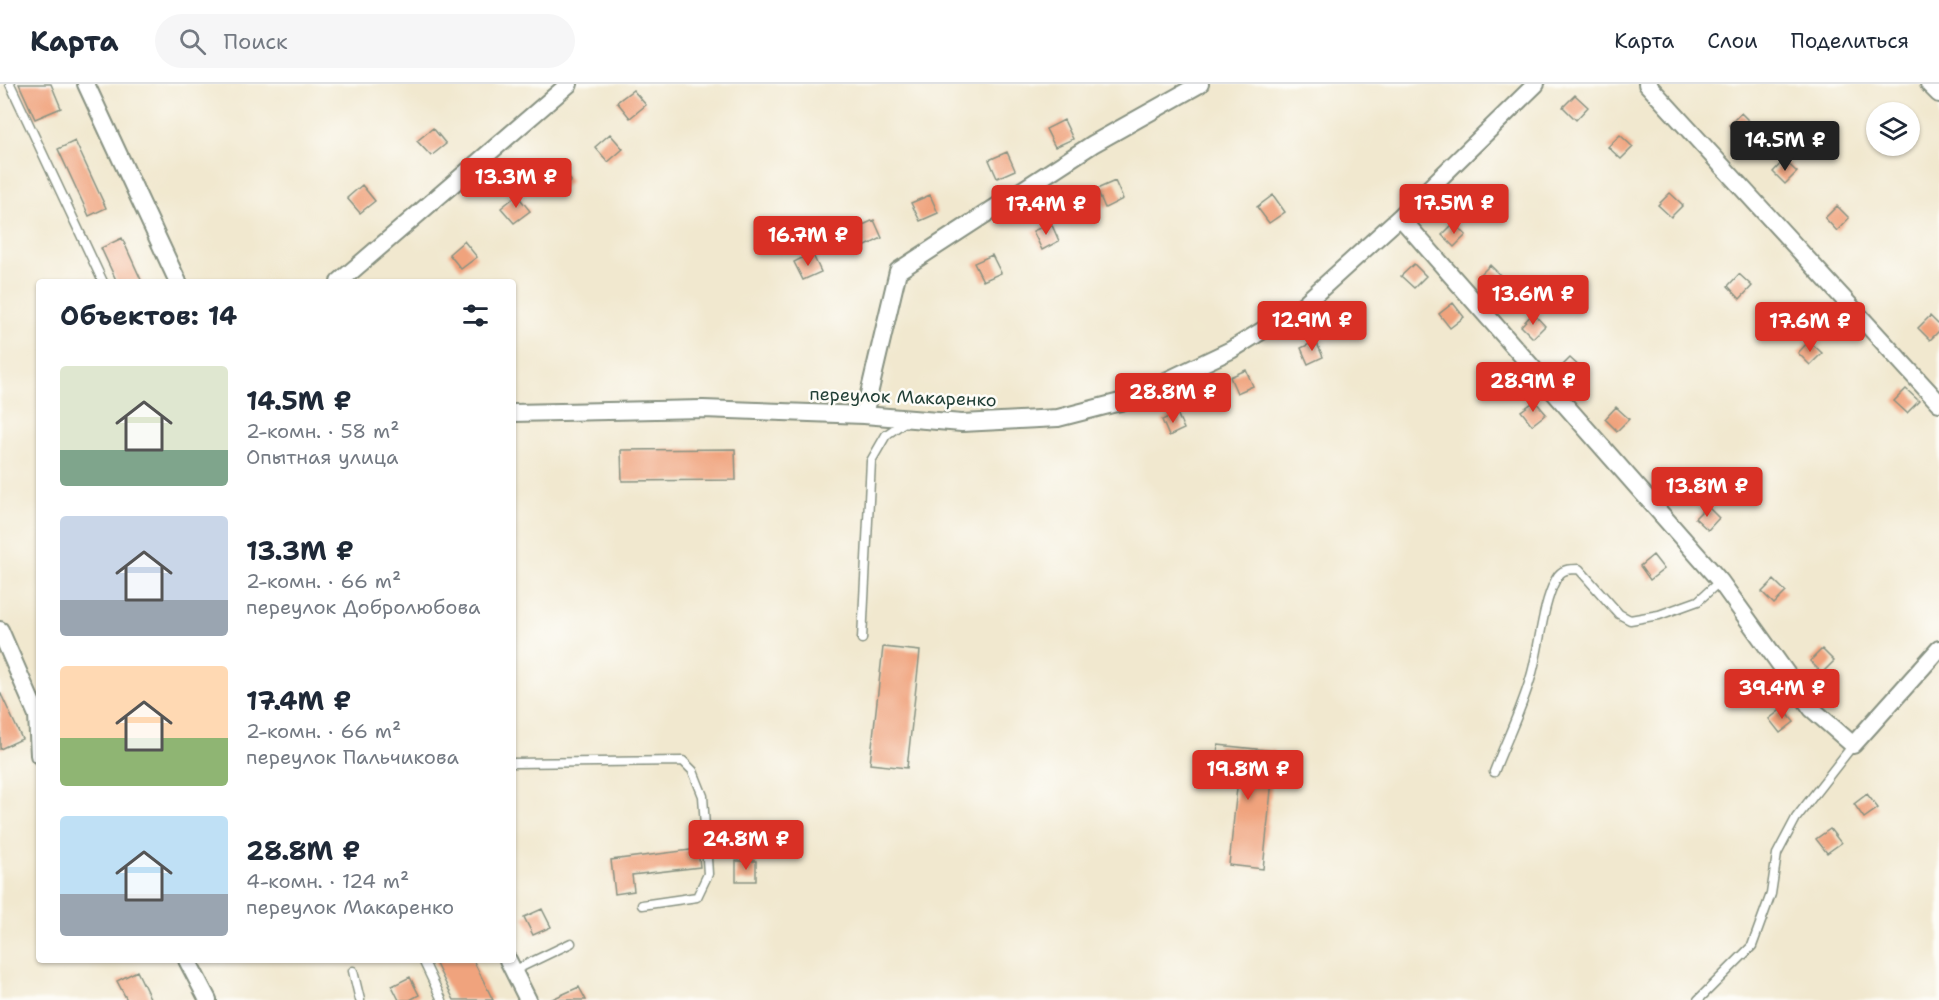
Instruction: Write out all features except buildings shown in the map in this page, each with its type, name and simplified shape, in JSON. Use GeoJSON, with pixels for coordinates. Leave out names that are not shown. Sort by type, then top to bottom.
{"type":"FeatureCollection","features":[{"type":"Feature","properties":{"kind":"street"},"geometry":{"type":"LineString","coordinates":[[86,84],[177,279]]}},
{"type":"Feature","properties":{"kind":"street"},"geometry":{"type":"LineString","coordinates":[[342,279],[568,84]]}},
{"type":"Feature","properties":{"kind":"street"},"geometry":{"type":"LineString","coordinates":[[864,415],[898,271],[1093,144],[1200,84]]}},
{"type":"Feature","properties":{"kind":"street","name":"переулок Макаренко"},"geometry":{"type":"LineString","coordinates":[[516,413],[703,409],[864,415],[962,423],[1058,418],[1124,401],[1231,350],[1302,306],[1400,217],[1536,84]]}},
{"type":"Feature","properties":{"kind":"street"},"geometry":{"type":"LineString","coordinates":[[1647,84],[1939,403]]}},
{"type":"Feature","properties":{"kind":"street"},"geometry":{"type":"LineString","coordinates":[[1929,84],[1939,94]]}},
{"type":"Feature","properties":{"kind":"street"},"geometry":{"type":"LineString","coordinates":[[1400,217],[1720,581],[1812,709],[1854,745],[1939,649]]}},
{"type":"Feature","properties":{"kind":"street"},"geometry":{"type":"LineString","coordinates":[[0,630],[36,713]]}},
{"type":"Feature","properties":{"kind":"street"},"geometry":{"type":"LineString","coordinates":[[189,963],[208,1000]]}},
{"type":"Feature","properties":{"kind":"street"},"geometry":{"type":"LineString","coordinates":[[511,965],[528,1000]]}},
{"type":"Feature","properties":{"kind":"lane"},"geometry":{"type":"LineString","coordinates":[[10,84],[102,279]]}},
{"type":"Feature","properties":{"kind":"lane"},"geometry":{"type":"LineString","coordinates":[[862,639],[871,461],[885,435],[908,419]]}},
{"type":"Feature","properties":{"kind":"lane"},"geometry":{"type":"LineString","coordinates":[[1494,772],[1532,675],[1550,596],[1556,578],[1563,571],[1579,569],[1619,614],[1630,620],[1659,615],[1698,601],[1720,581]]}},
{"type":"Feature","properties":{"kind":"lane"},"geometry":{"type":"LineString","coordinates":[[1698,1000],[1752,946],[1771,894],[1777,854],[1796,819],[1854,745]]}},
{"type":"Feature","properties":{"kind":"lane"},"geometry":{"type":"LineString","coordinates":[[516,763],[682,761],[693,771],[703,796],[708,874],[697,897],[642,905]]}},
{"type":"Feature","properties":{"kind":"lane"},"geometry":{"type":"LineString","coordinates":[[511,965],[571,943]]}},
{"type":"Feature","properties":{"kind":"lane"},"geometry":{"type":"LineString","coordinates":[[424,963],[442,1000]]}},
{"type":"Feature","properties":{"kind":"lane"},"geometry":{"type":"LineString","coordinates":[[352,971],[360,1000]]}}]}
